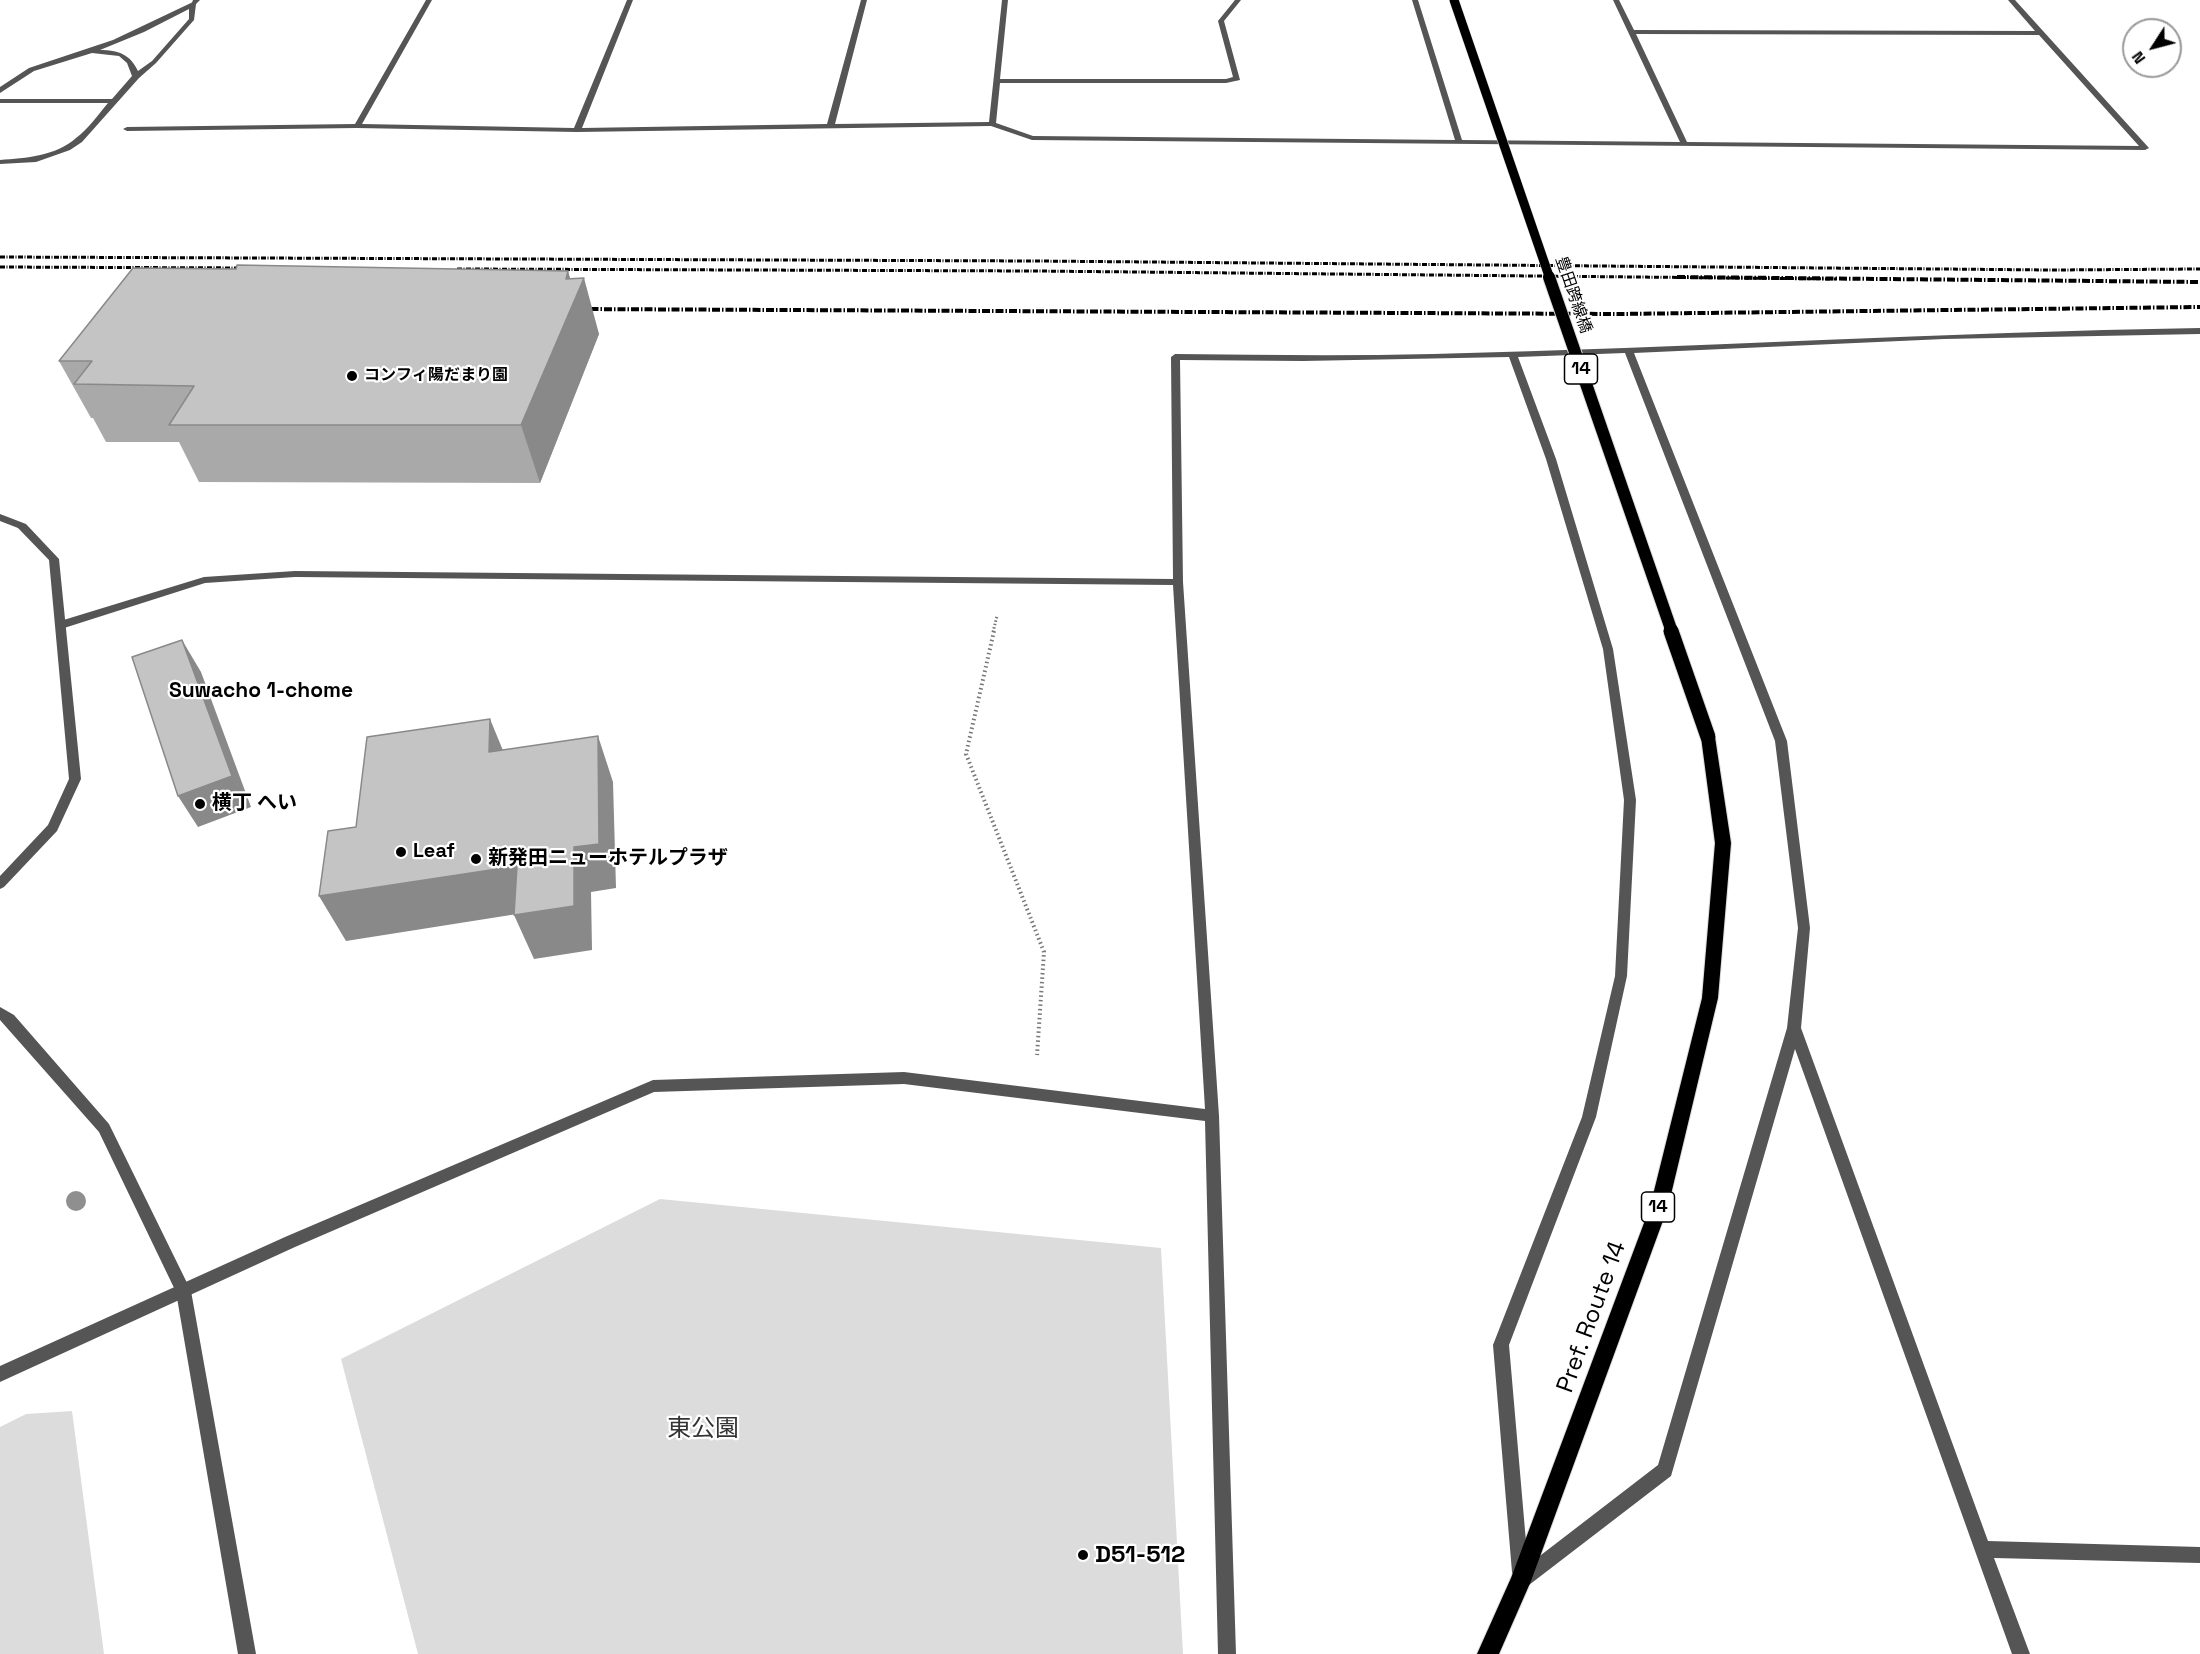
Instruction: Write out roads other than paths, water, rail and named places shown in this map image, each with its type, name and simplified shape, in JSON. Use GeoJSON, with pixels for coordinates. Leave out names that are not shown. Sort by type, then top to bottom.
{"type":"FeatureCollection","features":[{"type":"Feature","properties":{"kind":"main road","name":"豊田跨線橋"},"geometry":{"type":"LineString","coordinates":[[1454,0],[1708,737]]}},
{"type":"Feature","properties":{"kind":"main road","name":"Pref. Route 14"},"geometry":{"type":"LineString","coordinates":[[1488,1654],[1520,1581],[1659,1207],[1710,998],[1723,843],[1708,737]]}},
{"type":"Feature","properties":{"kind":"street"},"geometry":{"type":"LineString","coordinates":[[357,126],[429,0]]}},
{"type":"Feature","properties":{"kind":"street"},"geometry":{"type":"LineString","coordinates":[[577,130],[630,0]]}},
{"type":"Feature","properties":{"kind":"street"},"geometry":{"type":"LineString","coordinates":[[830,127],[864,0]]}},
{"type":"Feature","properties":{"kind":"street"},"geometry":{"type":"LineString","coordinates":[[992,124],[1005,0]]}},
{"type":"Feature","properties":{"kind":"street"},"geometry":{"type":"LineString","coordinates":[[997,81],[1226,81],[1237,78],[1221,21],[1238,0]]}},
{"type":"Feature","properties":{"kind":"street"},"geometry":{"type":"LineString","coordinates":[[1415,0],[1459,141]]}},
{"type":"Feature","properties":{"kind":"street"},"geometry":{"type":"LineString","coordinates":[[1616,0],[1685,145]]}},
{"type":"Feature","properties":{"kind":"street"},"geometry":{"type":"LineString","coordinates":[[127,129],[357,126],[577,130],[992,124],[1032,138],[2145,148],[2011,0]]}},
{"type":"Feature","properties":{"kind":"street"},"geometry":{"type":"LineString","coordinates":[[0,91],[20,74],[32,68],[85,53],[142,32],[195,2]]}},
{"type":"Feature","properties":{"kind":"street"},"geometry":{"type":"LineString","coordinates":[[0,162],[33,160],[67,148],[79,140],[136,76],[154,62],[192,19],[195,2]]}},
{"type":"Feature","properties":{"kind":"street"},"geometry":{"type":"LineString","coordinates":[[1633,32],[2039,33]]}},
{"type":"Feature","properties":{"kind":"street"},"geometry":{"type":"LineString","coordinates":[[85,53],[119,54],[132,63],[136,76]]}},
{"type":"Feature","properties":{"kind":"street"},"geometry":{"type":"LineString","coordinates":[[0,101],[113,101]]}},
{"type":"Feature","properties":{"kind":"street"},"geometry":{"type":"LineString","coordinates":[[1227,1654],[1212,1116],[1178,582],[1175,357],[1274,360],[1513,355],[2200,331]]}},
{"type":"Feature","properties":{"kind":"street"},"geometry":{"type":"LineString","coordinates":[[1520,1581],[1665,1470],[1794,1028],[1804,928],[1781,741],[1628,350]]}},
{"type":"Feature","properties":{"kind":"street"},"geometry":{"type":"LineString","coordinates":[[1513,355],[1551,459],[1608,649],[1630,800],[1621,976],[1589,1117],[1501,1345],[1520,1581]]}},
{"type":"Feature","properties":{"kind":"street"},"geometry":{"type":"LineString","coordinates":[[0,517],[22,526],[54,559],[75,779],[53,828],[0,884]]}},
{"type":"Feature","properties":{"kind":"street"},"geometry":{"type":"LineString","coordinates":[[61,625],[204,580],[295,574],[1178,582]]}},
{"type":"Feature","properties":{"kind":"street"},"geometry":{"type":"LineString","coordinates":[[0,1012],[9,1019],[104,1128],[183,1291],[247,1654]]}},
{"type":"Feature","properties":{"kind":"street"},"geometry":{"type":"LineString","coordinates":[[1794,1028],[2021,1654]]}},
{"type":"Feature","properties":{"kind":"street"},"geometry":{"type":"LineString","coordinates":[[0,1374],[290,1242],[653,1086],[904,1078],[1212,1116]]}},
{"type":"Feature","properties":{"kind":"street"},"geometry":{"type":"LineString","coordinates":[[1983,1550],[2200,1555]]}},
{"type":"Feature","properties":{"kind":"railway"},"geometry":{"type":"LineString","coordinates":[[0,257],[1036,261],[2052,270],[2200,269]]}},
{"type":"Feature","properties":{"kind":"railway"},"geometry":{"type":"LineString","coordinates":[[0,267],[253,268]]}},
{"type":"Feature","properties":{"kind":"railway"},"geometry":{"type":"LineString","coordinates":[[457,269],[1036,271],[1836,279]]}},
{"type":"Feature","properties":{"kind":"railway"},"geometry":{"type":"LineString","coordinates":[[1677,277],[2200,282]]}},
{"type":"Feature","properties":{"kind":"railway"},"geometry":{"type":"LineString","coordinates":[[577,309],[1618,314],[2200,307]]}},
{"type":"Feature","properties":{"kind":"place","name":"コンフィ陽だまり園"},"geometry":{"type":"Point","coordinates":[352,376]}},
{"type":"Feature","properties":{"kind":"place","name":"横丁 へい"},"geometry":{"type":"Point","coordinates":[200,804]}},
{"type":"Feature","properties":{"kind":"place","name":"Leaf"},"geometry":{"type":"Point","coordinates":[401,852]}},
{"type":"Feature","properties":{"kind":"place","name":"新発田ニューホテルプラザ"},"geometry":{"type":"Point","coordinates":[476,859]}},
{"type":"Feature","properties":{"kind":"place","name":"D51-512"},"geometry":{"type":"Point","coordinates":[1083,1555]}},
{"type":"Feature","properties":{"kind":"district","name":"Suwacho 1-chome"},"geometry":{"type":"Point","coordinates":[261,691]}},
{"type":"Feature","properties":{"kind":"park label","name":"東公園"},"geometry":{"type":"Point","coordinates":[703,1429]}}]}
